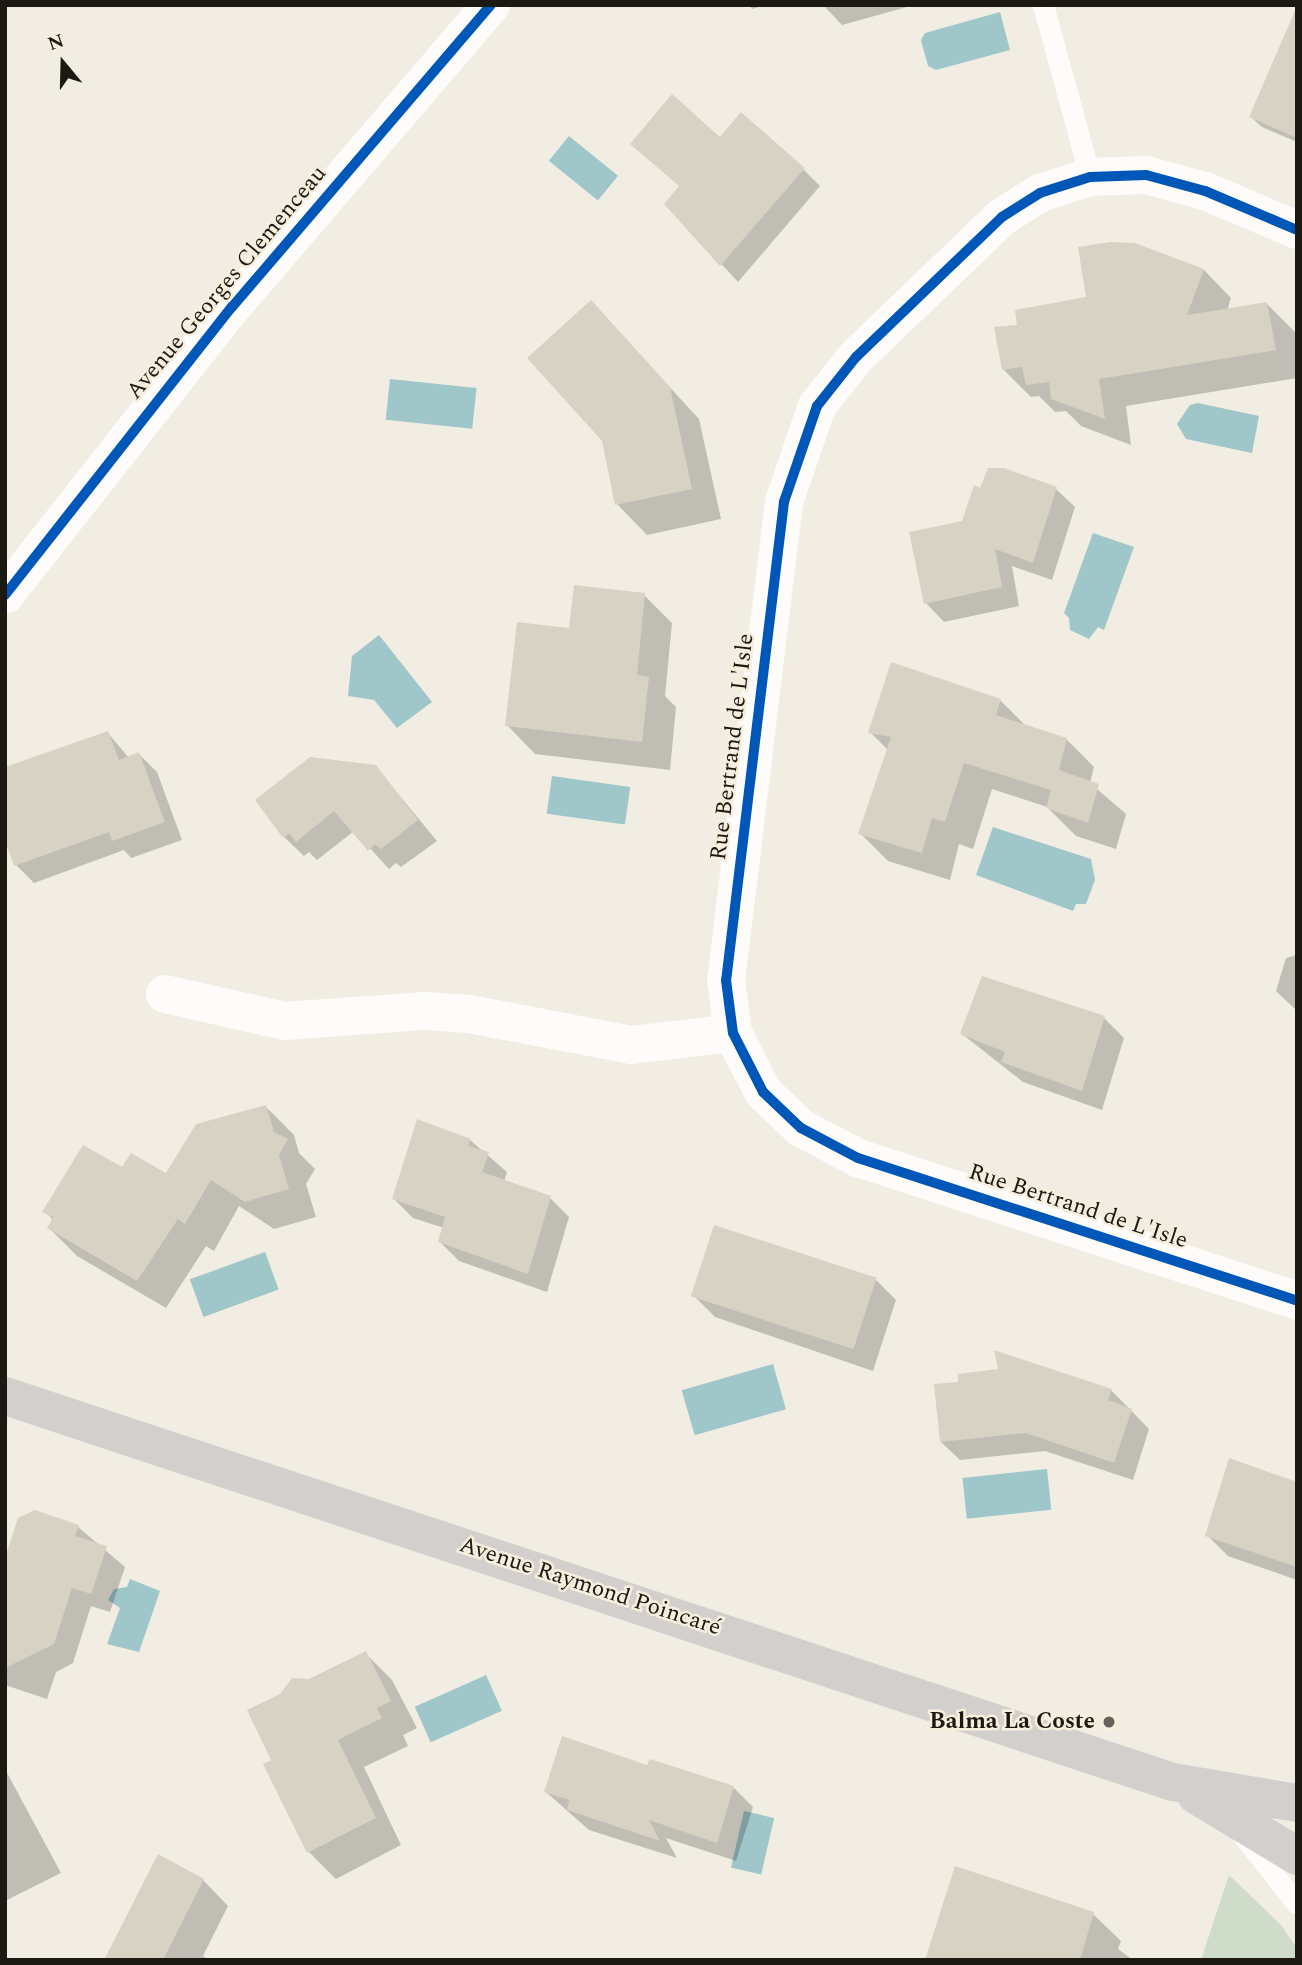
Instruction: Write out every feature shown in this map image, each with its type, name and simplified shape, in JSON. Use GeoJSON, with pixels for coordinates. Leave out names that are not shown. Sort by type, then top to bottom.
{"type":"FeatureCollection","features":[{"type":"Feature","properties":{"kind":"main road","name":"Avenue Raymond Poincaré"},"geometry":{"type":"LineString","coordinates":[[5,1396],[1173,1782],[1297,1803]]}},
{"type":"Feature","properties":{"kind":"main road","name":"Avenue Raymond Poincaré"},"geometry":{"type":"LineString","coordinates":[[1173,1782],[1297,1856]]}},
{"type":"Feature","properties":{"kind":"street","name":"Avenue Georges Clemenceau"},"geometry":{"type":"LineString","coordinates":[[5,595],[232,307],[491,5]]}},
{"type":"Feature","properties":{"kind":"street","name":"Rue Bertrand de L'Isle"},"geometry":{"type":"LineString","coordinates":[[1297,230],[1206,191],[1146,175],[1090,177],[1040,193],[1002,217],[856,357],[817,406],[784,502],[780,526],[726,980],[733,1033],[763,1092],[800,1128],[858,1158],[1297,1301]]}},
{"type":"Feature","properties":{"kind":"street"},"geometry":{"type":"LineString","coordinates":[[164,994],[285,1021],[426,1012],[469,1014],[631,1045],[733,1033]]}},
{"type":"Feature","properties":{"kind":"lane"},"geometry":{"type":"LineString","coordinates":[[1043,5],[1090,177]]}},
{"type":"Feature","properties":{"kind":"lane","name":"Avenue Raymond Poincaré"},"geometry":{"type":"LineString","coordinates":[[1225,1812],[1297,1904]]}},
{"type":"Feature","properties":{"kind":"green space"},"geometry":{"type":"Polygon","coordinates":[[[1229,1875],[1281,1925],[1297,1948],[1297,1960],[1201,1960],[1229,1875]]]}},
{"type":"Feature","properties":{"kind":"water"},"geometry":{"type":"Polygon","coordinates":[[[1000,12],[1010,50],[936,70],[928,66],[921,40],[925,33],[1000,12]]]}},
{"type":"Feature","properties":{"kind":"water"},"geometry":{"type":"Polygon","coordinates":[[[569,136],[618,176],[598,201],[549,161],[569,136]]]}},
{"type":"Feature","properties":{"kind":"water"},"geometry":{"type":"Polygon","coordinates":[[[390,379],[477,388],[472,429],[386,420],[390,379]]]}},
{"type":"Feature","properties":{"kind":"water"},"geometry":{"type":"Polygon","coordinates":[[[1198,403],[1259,416],[1252,453],[1186,439],[1177,424],[1190,405],[1198,403]]]}},
{"type":"Feature","properties":{"kind":"water"},"geometry":{"type":"Polygon","coordinates":[[[1093,533],[1134,547],[1104,630],[1098,627],[1089,639],[1070,630],[1069,618],[1064,613],[1093,533]]]}},
{"type":"Feature","properties":{"kind":"water"},"geometry":{"type":"Polygon","coordinates":[[[379,635],[432,702],[397,728],[374,700],[348,696],[352,656],[379,635]]]}},
{"type":"Feature","properties":{"kind":"water"},"geometry":{"type":"Polygon","coordinates":[[[552,776],[630,787],[625,825],[547,814],[552,776]]]}},
{"type":"Feature","properties":{"kind":"water"},"geometry":{"type":"Polygon","coordinates":[[[993,827],[1091,859],[1095,880],[1086,904],[1076,904],[1073,911],[976,875],[993,827]]]}},
{"type":"Feature","properties":{"kind":"water"},"geometry":{"type":"Polygon","coordinates":[[[265,1252],[279,1290],[204,1317],[190,1279],[265,1252]]]}},
{"type":"Feature","properties":{"kind":"water"},"geometry":{"type":"Polygon","coordinates":[[[773,1364],[786,1409],[695,1435],[682,1390],[773,1364]]]}},
{"type":"Feature","properties":{"kind":"water"},"geometry":{"type":"Polygon","coordinates":[[[1047,1469],[1051,1510],[967,1519],[962,1478],[1047,1469]]]}},
{"type":"Feature","properties":{"kind":"water"},"geometry":{"type":"Polygon","coordinates":[[[130,1579],[160,1591],[139,1652],[107,1644],[120,1608],[108,1600],[114,1589],[127,1587],[130,1579]]]}},
{"type":"Feature","properties":{"kind":"water"},"geometry":{"type":"Polygon","coordinates":[[[486,1675],[502,1711],[431,1742],[415,1707],[486,1675]]]}},
{"type":"Feature","properties":{"kind":"water"},"geometry":{"type":"Polygon","coordinates":[[[744,1811],[774,1818],[761,1874],[731,1868],[744,1811]]]}},
{"type":"Feature","properties":{"kind":"building"},"geometry":{"type":"Polygon","coordinates":[[[1297,6],[1297,138],[1249,117],[1297,6]]]}},
{"type":"Feature","properties":{"kind":"building"},"geometry":{"type":"Polygon","coordinates":[[[672,94],[720,137],[741,112],[805,168],[720,266],[664,204],[679,186],[630,144],[672,94]]]}},
{"type":"Feature","properties":{"kind":"building"},"geometry":{"type":"Polygon","coordinates":[[[1111,242],[1135,243],[1204,269],[1187,315],[1267,302],[1276,350],[1099,379],[1105,419],[1051,399],[1049,382],[1026,385],[1022,367],[1002,370],[994,327],[1017,325],[1015,310],[1086,297],[1078,247],[1111,242]]]}},
{"type":"Feature","properties":{"kind":"building"},"geometry":{"type":"Polygon","coordinates":[[[591,300],[670,387],[692,489],[615,505],[602,441],[527,358],[591,300]]]}},
{"type":"Feature","properties":{"kind":"building"},"geometry":{"type":"Polygon","coordinates":[[[988,468],[1004,468],[1057,487],[1033,563],[995,549],[1002,587],[924,604],[909,532],[962,521],[974,485],[980,488],[988,468]]]}},
{"type":"Feature","properties":{"kind":"building"},"geometry":{"type":"Polygon","coordinates":[[[574,585],[645,593],[637,675],[649,677],[642,742],[505,726],[517,622],[569,628],[574,585]]]}},
{"type":"Feature","properties":{"kind":"building"},"geometry":{"type":"Polygon","coordinates":[[[891,662],[1001,699],[996,715],[1067,738],[1059,770],[1099,784],[1088,823],[1046,808],[1051,790],[964,763],[945,822],[932,818],[922,853],[858,834],[891,737],[868,733],[891,662]]]}},
{"type":"Feature","properties":{"kind":"building"},"geometry":{"type":"Polygon","coordinates":[[[108,731],[119,760],[139,752],[165,822],[112,841],[109,832],[14,866],[5,841],[5,767],[108,731]]]}},
{"type":"Feature","properties":{"kind":"building"},"geometry":{"type":"Polygon","coordinates":[[[310,757],[376,765],[418,820],[381,849],[375,844],[368,851],[334,811],[296,842],[289,833],[283,838],[255,800],[310,757]]]}},
{"type":"Feature","properties":{"kind":"building"},"geometry":{"type":"Polygon","coordinates":[[[982,976],[1105,1016],[1082,1091],[1001,1062],[1005,1052],[960,1034],[982,976]]]}},
{"type":"Feature","properties":{"kind":"building"},"geometry":{"type":"Polygon","coordinates":[[[266,1105],[274,1132],[288,1139],[279,1155],[289,1189],[245,1202],[211,1180],[185,1224],[178,1219],[137,1281],[47,1228],[53,1217],[42,1212],[83,1145],[122,1167],[131,1153],[166,1173],[196,1124],[266,1105]]]}},
{"type":"Feature","properties":{"kind":"building"},"geometry":{"type":"Polygon","coordinates":[[[417,1119],[471,1139],[468,1146],[489,1152],[482,1172],[551,1196],[528,1274],[438,1242],[445,1217],[392,1199],[417,1119]]]}},
{"type":"Feature","properties":{"kind":"building"},"geometry":{"type":"Polygon","coordinates":[[[714,1225],[877,1278],[853,1349],[691,1296],[714,1225]]]}},
{"type":"Feature","properties":{"kind":"building"},"geometry":{"type":"Polygon","coordinates":[[[994,1350],[1112,1389],[1108,1400],[1132,1409],[1114,1463],[1026,1433],[940,1442],[934,1384],[958,1382],[958,1374],[998,1369],[994,1350]]]}},
{"type":"Feature","properties":{"kind":"building"},"geometry":{"type":"Polygon","coordinates":[[[1229,1458],[1297,1482],[1297,1567],[1205,1536],[1229,1458]]]}},
{"type":"Feature","properties":{"kind":"building"},"geometry":{"type":"Polygon","coordinates":[[[35,1510],[79,1525],[75,1536],[107,1546],[91,1594],[72,1588],[54,1644],[5,1668],[5,1558],[18,1518],[35,1510]]]}},
{"type":"Feature","properties":{"kind":"building"},"geometry":{"type":"Polygon","coordinates":[[[366,1651],[391,1701],[377,1708],[382,1718],[338,1740],[376,1818],[307,1853],[263,1764],[271,1760],[247,1710],[280,1694],[292,1678],[309,1679],[366,1651]]]}},
{"type":"Feature","properties":{"kind":"building"},"geometry":{"type":"Polygon","coordinates":[[[562,1736],[647,1765],[650,1759],[734,1786],[717,1843],[649,1820],[660,1841],[567,1810],[569,1800],[544,1792],[562,1736]]]}},
{"type":"Feature","properties":{"kind":"building"},"geometry":{"type":"Polygon","coordinates":[[[158,1854],[204,1879],[163,1960],[104,1960],[158,1854]]]}},
{"type":"Feature","properties":{"kind":"building"},"geometry":{"type":"Polygon","coordinates":[[[955,1866],[1094,1912],[1080,1960],[925,1960],[955,1866]]]}},
{"type":"Feature","properties":{"kind":"cycle path"},"geometry":{"type":"LineString","coordinates":[[5,595],[232,307],[491,5]]}},
{"type":"Feature","properties":{"kind":"cycle path"},"geometry":{"type":"LineString","coordinates":[[1297,230],[1205,191],[1146,175],[1090,177],[1040,193],[1002,217],[856,357],[817,406],[784,502],[726,980],[733,1033],[763,1092],[801,1128],[858,1158],[1297,1301]]}},
{"type":"Feature","properties":{"kind":"place","name":"Balma La Coste"},"geometry":{"type":"Point","coordinates":[1109,1722]}}]}
